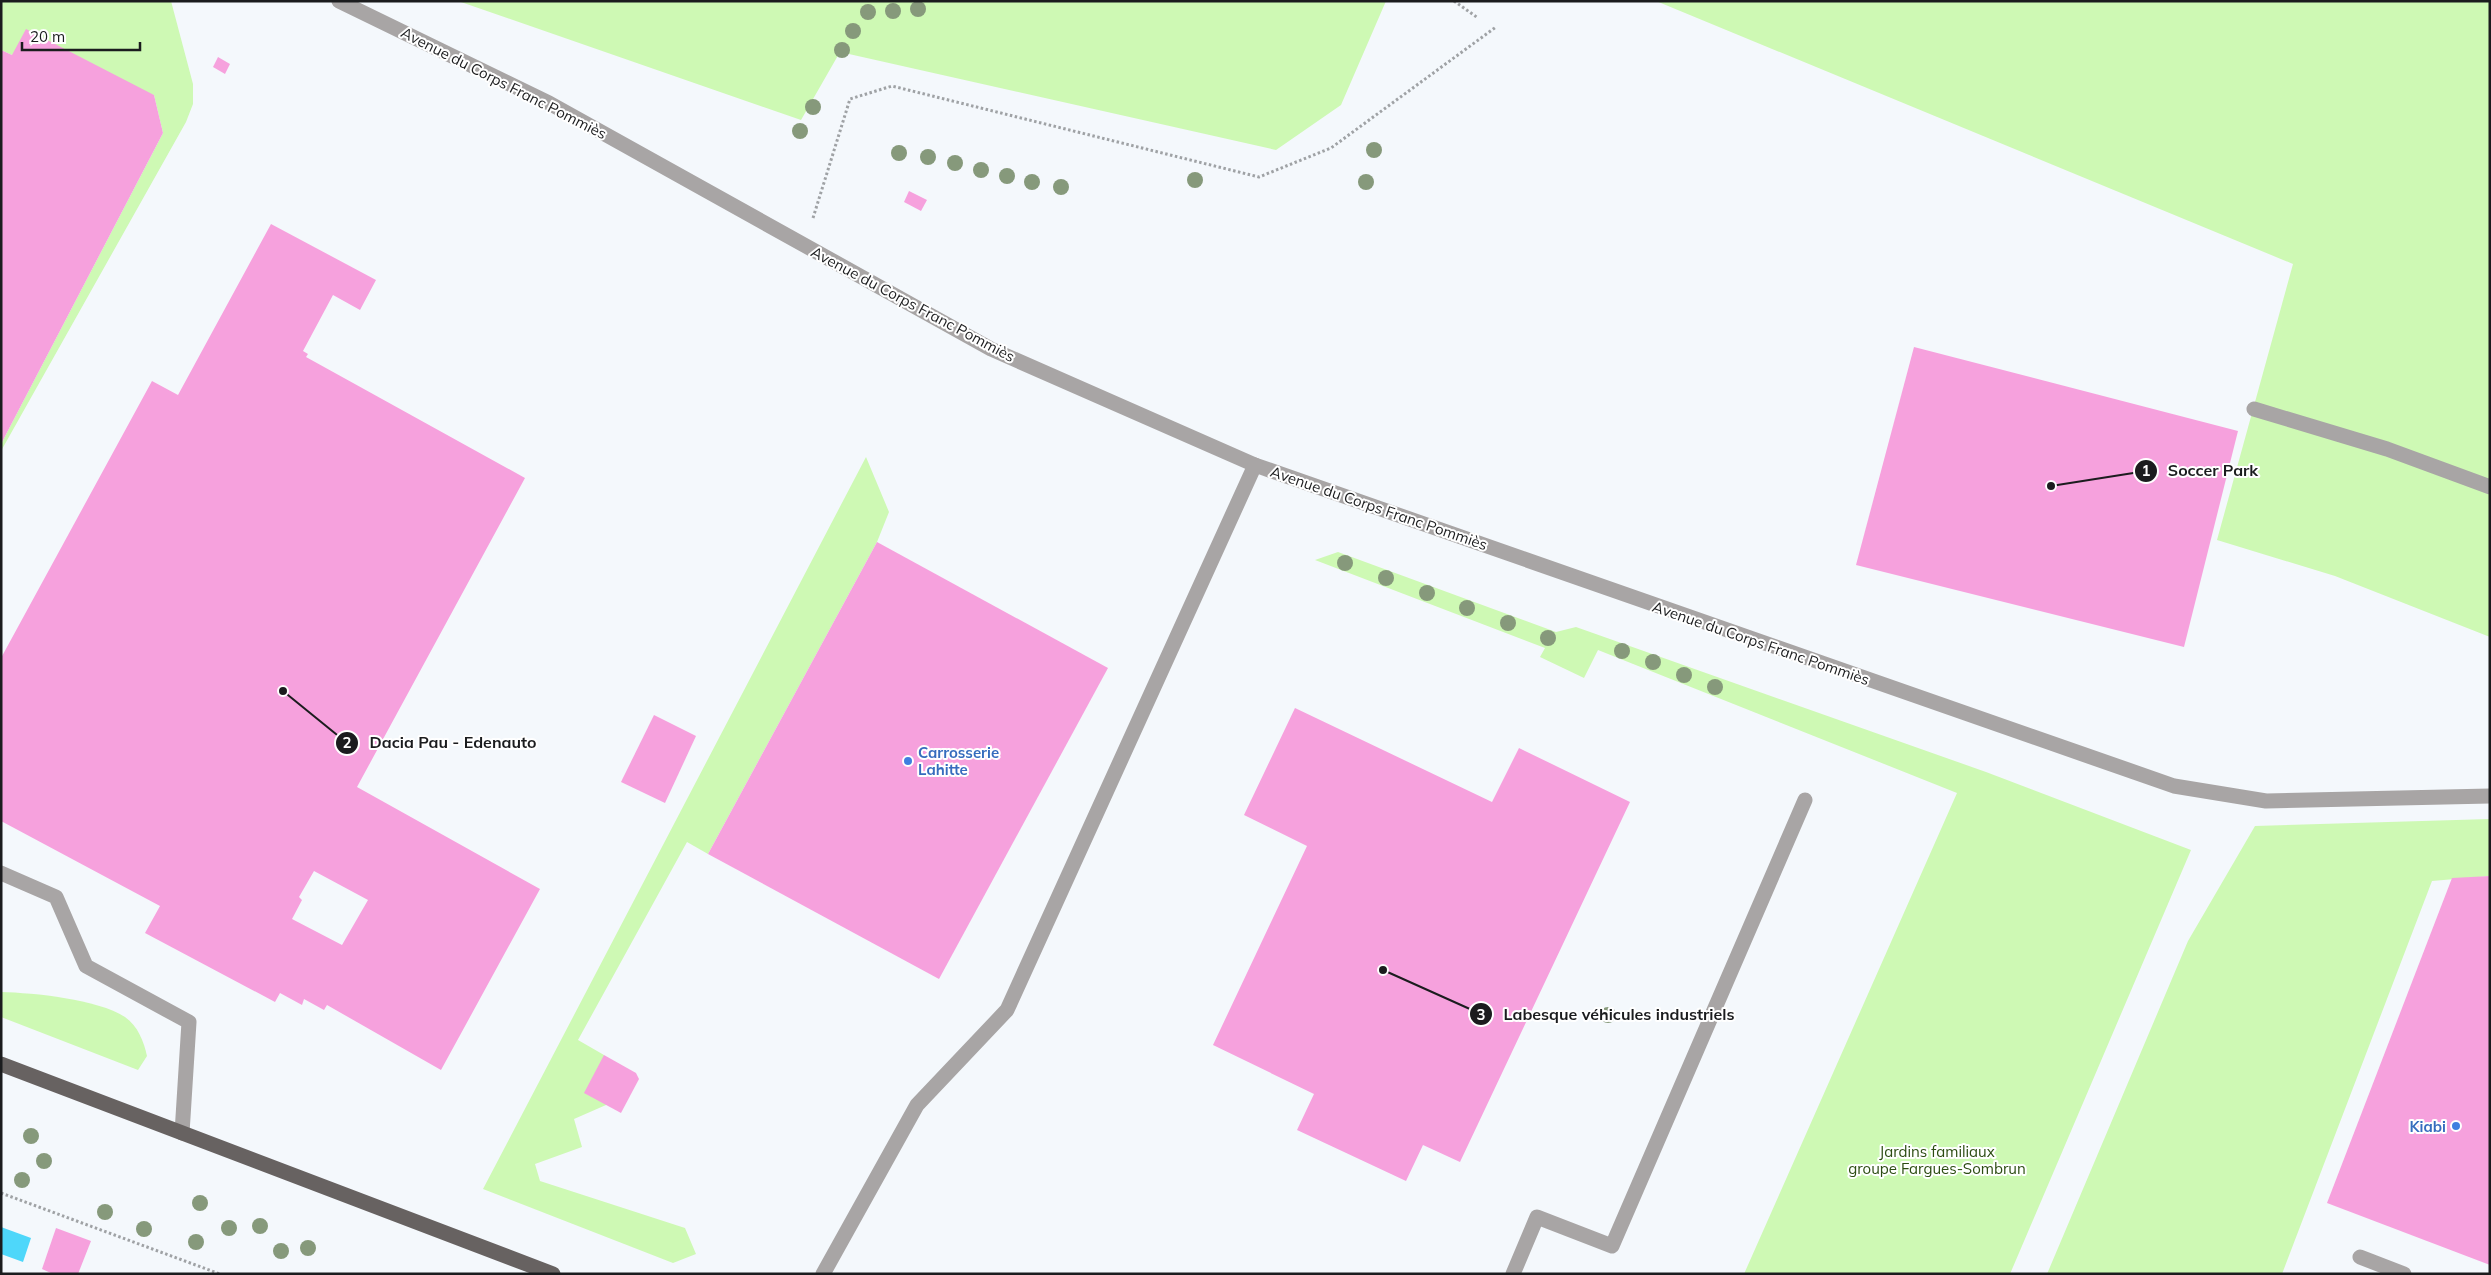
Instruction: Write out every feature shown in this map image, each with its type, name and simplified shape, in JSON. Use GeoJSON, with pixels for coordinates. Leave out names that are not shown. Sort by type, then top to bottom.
{"type":"FeatureCollection","features":[{"type":"Feature","properties":{"kind":"main road"},"geometry":{"type":"LineString","coordinates":[[1,1064],[553,1274]]}},
{"type":"Feature","properties":{"kind":"street","name":"Avenue du Corps Franc Pommiès"},"geometry":{"type":"LineString","coordinates":[[339,1],[549,102],[991,349],[1256,465],[2174,786],[2266,801],[2490,796]]}},
{"type":"Feature","properties":{"kind":"street"},"geometry":{"type":"LineString","coordinates":[[2254,409],[2387,450],[2490,487]]}},
{"type":"Feature","properties":{"kind":"street"},"geometry":{"type":"LineString","coordinates":[[823,1274],[917,1105],[1007,1010],[1256,465]]}},
{"type":"Feature","properties":{"kind":"street"},"geometry":{"type":"LineString","coordinates":[[1512,1274],[1538,1216],[1612,1246],[1805,800]]}},
{"type":"Feature","properties":{"kind":"street"},"geometry":{"type":"LineString","coordinates":[[1,872],[56,897],[86,966],[190,1022],[182,1133]]}},
{"type":"Feature","properties":{"kind":"street"},"geometry":{"type":"LineString","coordinates":[[2360,1257],[2404,1274]]}},
{"type":"Feature","properties":{"kind":"path"},"geometry":{"type":"LineString","coordinates":[[1454,1],[1478,18]]}},
{"type":"Feature","properties":{"kind":"path"},"geometry":{"type":"LineString","coordinates":[[803,244],[850,99],[892,86],[1259,177],[1331,148],[1496,27]]}},
{"type":"Feature","properties":{"kind":"path"},"geometry":{"type":"LineString","coordinates":[[1,1193],[220,1274]]}},
{"type":"Feature","properties":{"kind":"green space"},"geometry":{"type":"Polygon","coordinates":[[[1,1],[171,1],[193,84],[193,104],[186,122],[1,451],[1,444],[163,133],[154,95],[12,55],[1,50],[1,1]]]}},
{"type":"Feature","properties":{"kind":"green space"},"geometry":{"type":"Polygon","coordinates":[[[458,1],[1386,1],[1341,105],[1276,150],[840,52],[801,120],[458,1]]]}},
{"type":"Feature","properties":{"kind":"green space"},"geometry":{"type":"Polygon","coordinates":[[[1656,1],[2490,1],[2490,637],[2335,576],[2217,540],[2293,264],[1656,1]]]}},
{"type":"Feature","properties":{"kind":"green space"},"geometry":{"type":"Polygon","coordinates":[[[866,457],[889,512],[877,542],[708,854],[687,842],[578,1040],[604,1055],[606,1105],[574,1119],[582,1147],[535,1164],[540,1181],[685,1228],[696,1254],[673,1263],[483,1189],[866,457]]]}},
{"type":"Feature","properties":{"kind":"green space","name":"Jardins familiaux groupe Fargues-Sombrun"},"geometry":{"type":"Polygon","coordinates":[[[1338,552],[1556,632],[1576,627],[1986,772],[2191,850],[2010,1274],[1744,1274],[1957,793],[1598,650],[1584,678],[1540,657],[1545,648],[1315,560],[1338,552]]]}},
{"type":"Feature","properties":{"kind":"green space"},"geometry":{"type":"Polygon","coordinates":[[[2490,819],[2490,876],[2432,881],[2282,1274],[2047,1274],[2188,941],[2255,826],[2490,819]]]}},
{"type":"Feature","properties":{"kind":"green space"},"geometry":{"type":"Polygon","coordinates":[[[1,992],[65,998],[82,1001],[113,1011],[125,1017],[134,1025],[142,1040],[147,1056],[138,1070],[1,1017],[1,992]]]}},
{"type":"Feature","properties":{"kind":"water"},"geometry":{"type":"Polygon","coordinates":[[[1,1227],[31,1238],[23,1262],[1,1254],[1,1227]]]}},
{"type":"Feature","properties":{"kind":"building"},"geometry":{"type":"Polygon","coordinates":[[[26,29],[154,95],[163,133],[1,444],[1,50],[12,55],[26,29]]]}},
{"type":"Feature","properties":{"kind":"building"},"geometry":{"type":"Polygon","coordinates":[[[218,57],[230,64],[225,74],[213,67],[218,57]]]}},
{"type":"Feature","properties":{"kind":"building"},"geometry":{"type":"Polygon","coordinates":[[[909,191],[927,200],[921,211],[904,202],[909,191]]]}},
{"type":"Feature","properties":{"kind":"building"},"geometry":{"type":"Polygon","coordinates":[[[271,224],[376,280],[360,310],[333,295],[303,351],[308,354],[306,357],[525,478],[357,787],[540,889],[441,1070],[327,1005],[324,1010],[304,999],[302,1005],[280,993],[275,1002],[145,933],[160,906],[1,821],[1,658],[152,381],[178,395],[271,224]],[[314,871],[299,897],[302,900],[292,919],[342,945],[368,900],[314,871]]]}},
{"type":"Feature","properties":{"kind":"building"},"geometry":{"type":"Polygon","coordinates":[[[1914,347],[2238,431],[2184,647],[1856,565],[1914,347]]]}},
{"type":"Feature","properties":{"kind":"building"},"geometry":{"type":"Polygon","coordinates":[[[877,542],[1108,668],[939,979],[708,854],[877,542]]]}},
{"type":"Feature","properties":{"kind":"building"},"geometry":{"type":"Polygon","coordinates":[[[1295,708],[1492,802],[1519,748],[1630,802],[1460,1162],[1423,1145],[1406,1181],[1297,1130],[1314,1094],[1213,1045],[1307,846],[1244,815],[1295,708]]]}},
{"type":"Feature","properties":{"kind":"building"},"geometry":{"type":"Polygon","coordinates":[[[654,715],[696,736],[665,803],[621,782],[654,715]]]}},
{"type":"Feature","properties":{"kind":"building"},"geometry":{"type":"Polygon","coordinates":[[[2490,876],[2490,1265],[2327,1203],[2452,878],[2490,876]]]}},
{"type":"Feature","properties":{"kind":"building"},"geometry":{"type":"Polygon","coordinates":[[[604,1055],[636,1073],[639,1079],[621,1113],[584,1093],[604,1055]]]}},
{"type":"Feature","properties":{"kind":"building"},"geometry":{"type":"Polygon","coordinates":[[[56,1228],[91,1241],[78,1274],[53,1274],[42,1269],[56,1228]]]}},
{"type":"Feature","properties":{"kind":"place","name":"Soccer Park"},"geometry":{"type":"Point","coordinates":[2051,486]}},
{"type":"Feature","properties":{"kind":"place","name":"Dacia Pau - Edenauto"},"geometry":{"type":"Point","coordinates":[283,691]}},
{"type":"Feature","properties":{"kind":"place","name":"Carrosserie Lahitte"},"geometry":{"type":"Point","coordinates":[908,761]}},
{"type":"Feature","properties":{"kind":"place","name":"Labesque véhicules industriels"},"geometry":{"type":"Point","coordinates":[1383,970]}},
{"type":"Feature","properties":{"kind":"place","name":"Kiabi"},"geometry":{"type":"Point","coordinates":[2456,1126]}}]}
